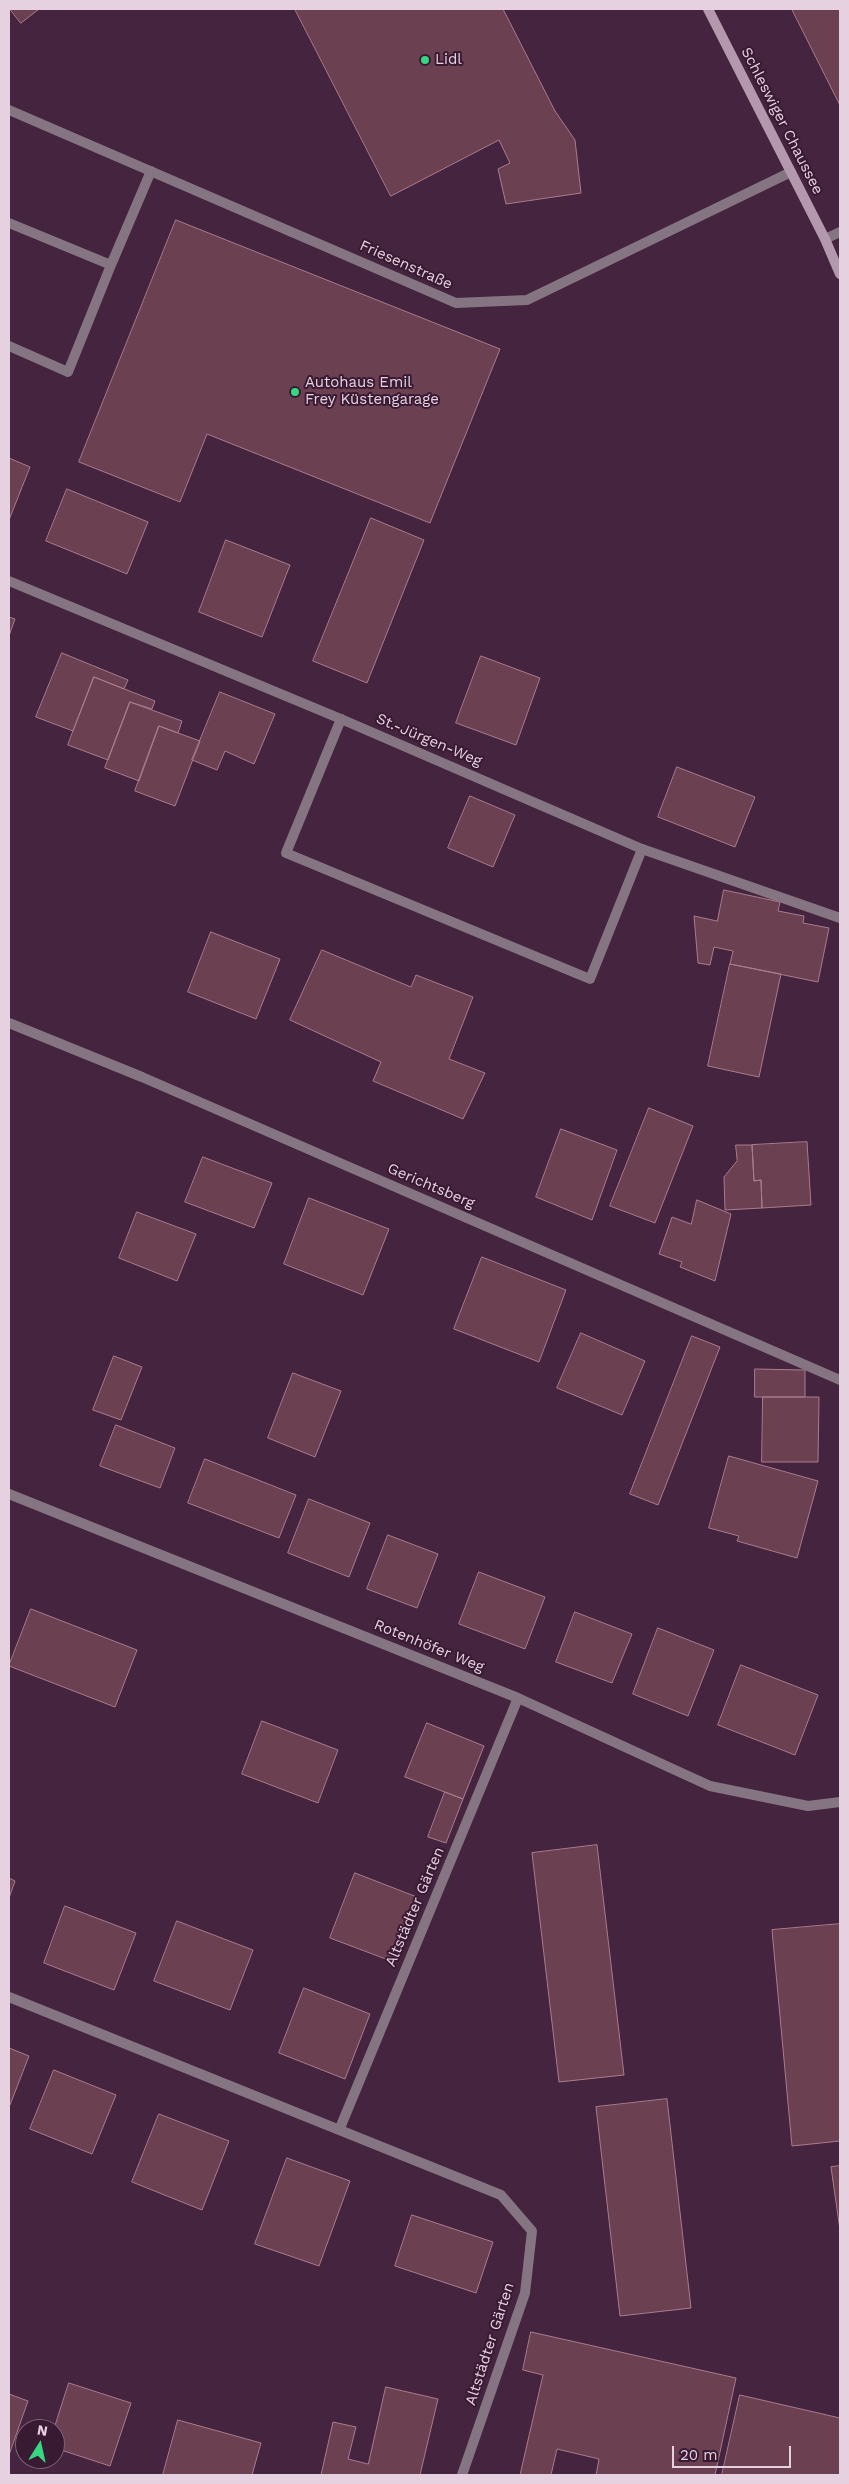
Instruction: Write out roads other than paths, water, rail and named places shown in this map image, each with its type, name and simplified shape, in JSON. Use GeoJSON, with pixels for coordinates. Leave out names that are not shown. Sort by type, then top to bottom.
{"type":"FeatureCollection","features":[{"type":"Feature","properties":{"kind":"street","name":"Schleswiger Chaussee"},"geometry":{"type":"LineString","coordinates":[[708,9],[825,239],[840,274]]}},
{"type":"Feature","properties":{"kind":"street","name":"Friesenstraße"},"geometry":{"type":"LineString","coordinates":[[9,110],[456,303],[526,300],[791,172]]}},
{"type":"Feature","properties":{"kind":"street"},"geometry":{"type":"LineString","coordinates":[[9,346],[68,372],[110,265],[151,171]]}},
{"type":"Feature","properties":{"kind":"street"},"geometry":{"type":"LineString","coordinates":[[9,223],[110,265]]}},
{"type":"Feature","properties":{"kind":"street"},"geometry":{"type":"LineString","coordinates":[[825,239],[840,232]]}},
{"type":"Feature","properties":{"kind":"street","name":"St.-Jürgen-Weg"},"geometry":{"type":"LineString","coordinates":[[9,581],[341,719],[642,849],[840,918]]}},
{"type":"Feature","properties":{"kind":"street"},"geometry":{"type":"LineString","coordinates":[[341,719],[286,853],[590,978],[642,849]]}},
{"type":"Feature","properties":{"kind":"street","name":"Gerichtsberg"},"geometry":{"type":"LineString","coordinates":[[9,1022],[151,1080],[840,1380]]}},
{"type":"Feature","properties":{"kind":"street","name":"Rotenhöfer Weg"},"geometry":{"type":"LineString","coordinates":[[9,1494],[518,1698],[710,1786],[808,1806],[840,1802]]}},
{"type":"Feature","properties":{"kind":"street","name":"Altstädter Gärten"},"geometry":{"type":"LineString","coordinates":[[340,2128],[518,1698]]}},
{"type":"Feature","properties":{"kind":"street","name":"Altstädter Gärten"},"geometry":{"type":"LineString","coordinates":[[9,1997],[340,2128],[501,2195],[532,2231],[525,2293],[462,2475]]}},
{"type":"Feature","properties":{"kind":"place","name":"Lidl"},"geometry":{"type":"Point","coordinates":[425,60]}},
{"type":"Feature","properties":{"kind":"place","name":"Autohaus Emil Frey Küstengarage"},"geometry":{"type":"Point","coordinates":[295,392]}}]}
